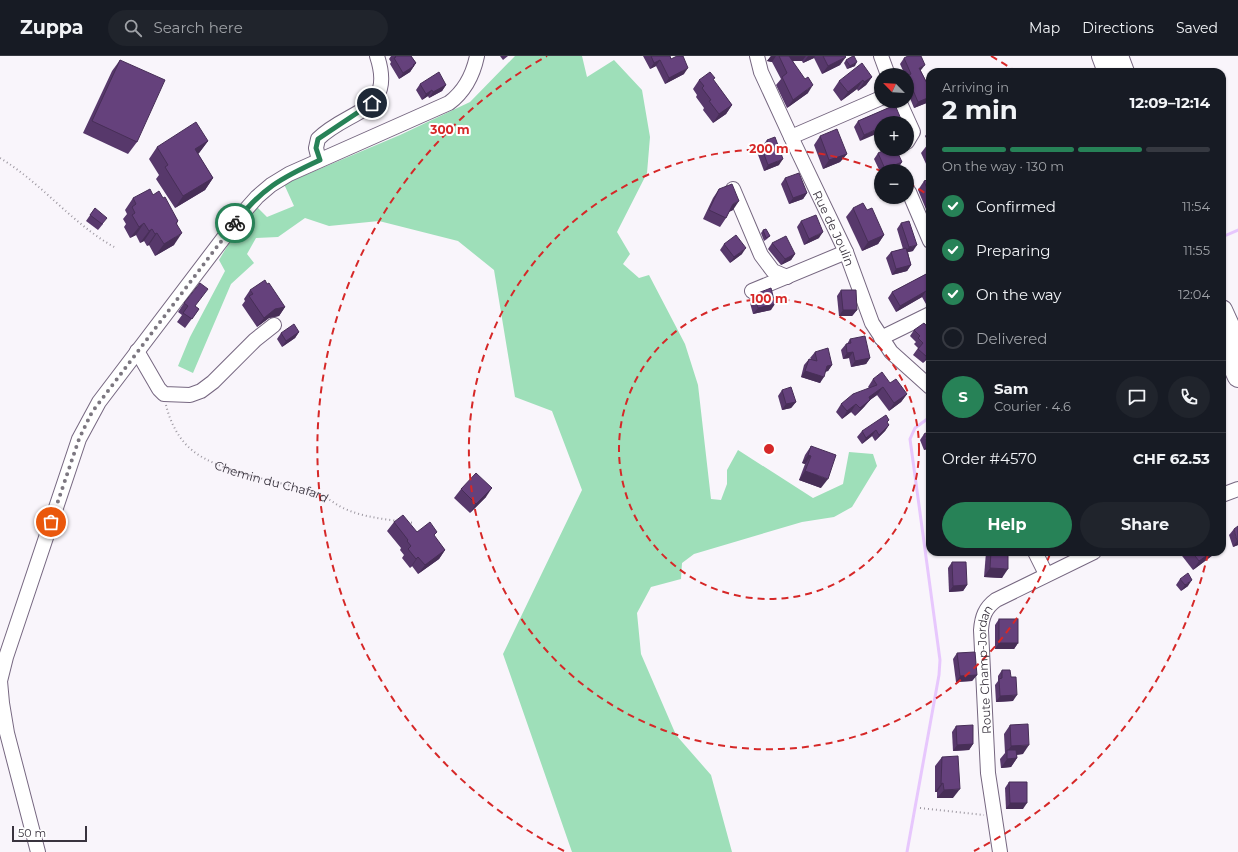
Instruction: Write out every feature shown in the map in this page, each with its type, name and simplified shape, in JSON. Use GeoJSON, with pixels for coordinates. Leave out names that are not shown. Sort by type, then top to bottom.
{"type":"FeatureCollection","features":[{"type":"Feature","properties":{"kind":"highway"},"geometry":{"type":"LineString","coordinates":[[1102,56],[1106,68]]}},
{"type":"Feature","properties":{"kind":"highway"},"geometry":{"type":"LineString","coordinates":[[1118,56],[1122,68]]}},
{"type":"Feature","properties":{"kind":"highway"},"geometry":{"type":"LineString","coordinates":[[1226,319],[1238,345]]}},
{"type":"Feature","properties":{"kind":"highway"},"geometry":{"type":"LineString","coordinates":[[1226,351],[1238,378]]}},
{"type":"Feature","properties":{"kind":"highway"},"geometry":{"type":"LineString","coordinates":[[1226,367],[1238,392]]}},
{"type":"Feature","properties":{"kind":"street"},"geometry":{"type":"LineString","coordinates":[[320,160],[316,148],[318,139],[366,107],[378,95],[382,80],[377,56]]}},
{"type":"Feature","properties":{"kind":"street"},"geometry":{"type":"LineString","coordinates":[[38,852],[4,733],[0,681],[6,657],[79,439],[99,402],[256,197],[280,179],[449,102],[468,82],[476,56]]}},
{"type":"Feature","properties":{"kind":"street","name":"Rue de Joulin"},"geometry":{"type":"LineString","coordinates":[[757,56],[761,72],[846,252],[867,313],[881,338],[897,358],[926,383]]}},
{"type":"Feature","properties":{"kind":"street"},"geometry":{"type":"LineString","coordinates":[[881,56],[885,68]]}},
{"type":"Feature","properties":{"kind":"street"},"geometry":{"type":"LineString","coordinates":[[791,137],[874,101]]}},
{"type":"Feature","properties":{"kind":"street"},"geometry":{"type":"LineString","coordinates":[[733,189],[760,255],[773,271],[787,277]]}},
{"type":"Feature","properties":{"kind":"street"},"geometry":{"type":"LineString","coordinates":[[914,203],[926,229]]}},
{"type":"Feature","properties":{"kind":"street"},"geometry":{"type":"LineString","coordinates":[[752,291],[846,252]]}},
{"type":"Feature","properties":{"kind":"street"},"geometry":{"type":"LineString","coordinates":[[881,338],[926,316]]}},
{"type":"Feature","properties":{"kind":"street"},"geometry":{"type":"LineString","coordinates":[[137,351],[156,384],[164,394],[190,395],[202,391],[213,382],[255,340],[274,325]]}},
{"type":"Feature","properties":{"kind":"street"},"geometry":{"type":"LineString","coordinates":[[1226,494],[1238,489]]}},
{"type":"Feature","properties":{"kind":"street"},"geometry":{"type":"LineString","coordinates":[[1037,556],[1046,574]]}},
{"type":"Feature","properties":{"kind":"street","name":"Route Champ-Jordan"},"geometry":{"type":"LineString","coordinates":[[1000,852],[988,773],[982,620],[987,608],[996,600],[1046,574],[1085,556]]}},
{"type":"Feature","properties":{"kind":"path"},"geometry":{"type":"LineString","coordinates":[[0,158],[25,175],[100,238],[116,248]]}},
{"type":"Feature","properties":{"kind":"path","name":"Chemin du Chafard"},"geometry":{"type":"LineString","coordinates":[[164,394],[168,414],[181,438],[190,449],[203,457],[229,468],[316,493],[341,507],[361,515],[399,521]]}},
{"type":"Feature","properties":{"kind":"path"},"geometry":{"type":"LineString","coordinates":[[406,522],[414,523]]}},
{"type":"Feature","properties":{"kind":"path"},"geometry":{"type":"LineString","coordinates":[[920,808],[995,816]]}},
{"type":"Feature","properties":{"kind":"green space"},"geometry":{"type":"Polygon","coordinates":[[[515,56],[582,56],[587,77],[614,60],[642,90],[650,137],[647,173],[617,232],[630,254],[623,264],[639,278],[649,275],[685,344],[698,385],[711,499],[721,500],[727,484],[727,470],[738,450],[813,498],[843,484],[849,452],[873,454],[877,466],[852,507],[834,517],[802,522],[694,554],[682,563],[681,579],[651,587],[637,613],[641,654],[676,735],[711,775],[732,852],[572,852],[503,654],[582,490],[552,411],[515,397],[494,270],[458,241],[379,221],[329,226],[305,218],[278,237],[256,238],[247,254],[254,263],[231,284],[193,373],[178,366],[190,337],[225,271],[219,260],[243,220],[256,206],[267,217],[294,206],[284,184],[400,135],[470,102],[515,56]]]}},
{"type":"Feature","properties":{"kind":"building"},"geometry":{"type":"Polygon","coordinates":[[[395,56],[411,56],[416,63],[403,73],[394,58],[396,57],[395,56]]]}},
{"type":"Feature","properties":{"kind":"building"},"geometry":{"type":"Polygon","coordinates":[[[651,56],[670,56],[671,59],[677,56],[683,56],[688,68],[669,78],[660,60],[654,63],[651,56]]]}},
{"type":"Feature","properties":{"kind":"building"},"geometry":{"type":"Polygon","coordinates":[[[779,56],[789,56],[805,79],[808,77],[813,85],[793,100],[782,77],[787,73],[779,56]]]}},
{"type":"Feature","properties":{"kind":"building"},"geometry":{"type":"Polygon","coordinates":[[[823,56],[845,56],[846,57],[828,66],[823,56]]]}},
{"type":"Feature","properties":{"kind":"building"},"geometry":{"type":"Polygon","coordinates":[[[853,56],[857,62],[850,66],[846,60],[853,56]]]}},
{"type":"Feature","properties":{"kind":"building"},"geometry":{"type":"Polygon","coordinates":[[[908,56],[921,56],[925,65],[919,68],[926,81],[926,99],[918,102],[914,93],[914,68],[908,68],[904,58],[908,56]]]}},
{"type":"Feature","properties":{"kind":"building"},"geometry":{"type":"Polygon","coordinates":[[[120,60],[165,80],[137,142],[92,121],[120,60]]]}},
{"type":"Feature","properties":{"kind":"building"},"geometry":{"type":"Polygon","coordinates":[[[862,63],[872,77],[864,82],[863,80],[848,92],[839,81],[862,63]]]}},
{"type":"Feature","properties":{"kind":"building"},"geometry":{"type":"Polygon","coordinates":[[[439,72],[446,85],[426,94],[420,84],[439,72]]]}},
{"type":"Feature","properties":{"kind":"building"},"geometry":{"type":"Polygon","coordinates":[[[710,72],[715,78],[713,79],[732,105],[719,114],[709,101],[711,100],[702,88],[704,86],[699,80],[710,72]]]}},
{"type":"Feature","properties":{"kind":"building"},"geometry":{"type":"Polygon","coordinates":[[[888,108],[896,108],[900,116],[874,116],[874,130],[864,135],[858,121],[888,108]]]}},
{"type":"Feature","properties":{"kind":"building"},"geometry":{"type":"Polygon","coordinates":[[[196,122],[208,141],[195,149],[213,178],[183,196],[165,167],[168,165],[157,147],[196,122]]]}},
{"type":"Feature","properties":{"kind":"building"},"geometry":{"type":"Polygon","coordinates":[[[837,129],[847,154],[829,160],[820,136],[837,129]]]}},
{"type":"Feature","properties":{"kind":"building"},"geometry":{"type":"Polygon","coordinates":[[[775,137],[783,159],[768,165],[761,146],[768,143],[767,140],[775,137]]]}},
{"type":"Feature","properties":{"kind":"building"},"geometry":{"type":"Polygon","coordinates":[[[879,156],[899,156],[902,162],[897,164],[883,164],[879,156]]]}},
{"type":"Feature","properties":{"kind":"building"},"geometry":{"type":"Polygon","coordinates":[[[799,173],[807,193],[793,198],[785,178],[799,173]]]}},
{"type":"Feature","properties":{"kind":"building"},"geometry":{"type":"Polygon","coordinates":[[[732,184],[739,201],[733,204],[726,218],[709,210],[719,189],[732,184]]]}},
{"type":"Feature","properties":{"kind":"building"},"geometry":{"type":"Polygon","coordinates":[[[150,189],[153,195],[159,191],[163,198],[165,197],[178,221],[176,223],[182,233],[164,244],[157,233],[155,234],[152,229],[149,231],[144,223],[139,227],[132,215],[135,213],[132,207],[136,204],[133,198],[150,189]]]}},
{"type":"Feature","properties":{"kind":"building"},"geometry":{"type":"Polygon","coordinates":[[[863,203],[867,210],[872,208],[884,235],[868,242],[853,208],[863,203]]]}},
{"type":"Feature","properties":{"kind":"building"},"geometry":{"type":"Polygon","coordinates":[[[95,208],[107,218],[102,224],[90,215],[95,208]]]}},
{"type":"Feature","properties":{"kind":"building"},"geometry":{"type":"Polygon","coordinates":[[[816,215],[823,232],[809,239],[801,221],[816,215]]]}},
{"type":"Feature","properties":{"kind":"building"},"geometry":{"type":"Polygon","coordinates":[[[909,221],[917,245],[909,247],[901,223],[909,221]]]}},
{"type":"Feature","properties":{"kind":"building"},"geometry":{"type":"Polygon","coordinates":[[[766,229],[770,236],[766,238],[763,230],[766,229]]]}},
{"type":"Feature","properties":{"kind":"building"},"geometry":{"type":"Polygon","coordinates":[[[736,235],[746,248],[734,257],[724,244],[736,235]]]}},
{"type":"Feature","properties":{"kind":"building"},"geometry":{"type":"Polygon","coordinates":[[[786,236],[795,254],[785,259],[772,243],[786,236]]]}},
{"type":"Feature","properties":{"kind":"building"},"geometry":{"type":"Polygon","coordinates":[[[906,248],[911,265],[896,269],[891,252],[906,248]]]}},
{"type":"Feature","properties":{"kind":"building"},"geometry":{"type":"Polygon","coordinates":[[[926,274],[926,291],[900,306],[892,292],[926,274]]]}},
{"type":"Feature","properties":{"kind":"building"},"geometry":{"type":"Polygon","coordinates":[[[265,280],[267,284],[269,283],[285,307],[275,309],[264,318],[249,296],[253,294],[250,290],[265,280]]]}},
{"type":"Feature","properties":{"kind":"building"},"geometry":{"type":"Polygon","coordinates":[[[200,283],[208,289],[195,306],[199,309],[192,319],[183,313],[188,306],[184,303],[200,283]]]}},
{"type":"Feature","properties":{"kind":"building"},"geometry":{"type":"Polygon","coordinates":[[[771,288],[775,304],[758,308],[755,297],[758,296],[758,293],[771,288]]]}},
{"type":"Feature","properties":{"kind":"building"},"geometry":{"type":"Polygon","coordinates":[[[841,290],[856,290],[857,310],[843,310],[841,290]]]}},
{"type":"Feature","properties":{"kind":"building"},"geometry":{"type":"Polygon","coordinates":[[[924,323],[926,325],[926,356],[918,349],[923,343],[918,338],[920,336],[914,330],[924,323]]]}},
{"type":"Feature","properties":{"kind":"building"},"geometry":{"type":"Polygon","coordinates":[[[294,324],[299,332],[286,341],[281,333],[294,324]]]}},
{"type":"Feature","properties":{"kind":"building"},"geometry":{"type":"Polygon","coordinates":[[[865,336],[870,358],[855,361],[853,352],[847,353],[846,344],[851,343],[850,339],[865,336]]]}},
{"type":"Feature","properties":{"kind":"building"},"geometry":{"type":"Polygon","coordinates":[[[828,348],[832,365],[827,366],[824,377],[805,371],[809,359],[817,361],[815,352],[828,348]]]}},
{"type":"Feature","properties":{"kind":"building"},"geometry":{"type":"Polygon","coordinates":[[[882,372],[890,383],[896,379],[907,394],[894,403],[883,387],[869,397],[870,400],[860,408],[856,404],[847,411],[841,404],[853,394],[877,385],[873,379],[882,372]]]}},
{"type":"Feature","properties":{"kind":"building"},"geometry":{"type":"Polygon","coordinates":[[[791,387],[796,402],[786,404],[782,390],[791,387]]]}},
{"type":"Feature","properties":{"kind":"building"},"geometry":{"type":"Polygon","coordinates":[[[886,415],[889,420],[887,422],[889,425],[879,435],[876,430],[866,438],[862,431],[886,415]]]}},
{"type":"Feature","properties":{"kind":"building"},"geometry":{"type":"Polygon","coordinates":[[[811,446],[836,455],[828,479],[805,471],[811,456],[808,455],[811,446]]]}},
{"type":"Feature","properties":{"kind":"building"},"geometry":{"type":"Polygon","coordinates":[[[476,473],[492,488],[476,504],[461,489],[476,473]]]}},
{"type":"Feature","properties":{"kind":"building"},"geometry":{"type":"Polygon","coordinates":[[[403,515],[417,532],[430,522],[437,532],[434,535],[445,550],[425,565],[418,557],[416,559],[408,549],[411,546],[407,541],[408,540],[394,522],[403,515]]]}},
{"type":"Feature","properties":{"kind":"building"},"geometry":{"type":"Polygon","coordinates":[[[1238,526],[1238,541],[1237,541],[1234,529],[1238,526]]]}},
{"type":"Feature","properties":{"kind":"building"},"geometry":{"type":"Polygon","coordinates":[[[991,556],[1008,556],[1008,569],[990,568],[991,556]]]}},
{"type":"Feature","properties":{"kind":"building"},"geometry":{"type":"Polygon","coordinates":[[[1195,556],[1206,556],[1199,561],[1195,556]]]}},
{"type":"Feature","properties":{"kind":"building"},"geometry":{"type":"Polygon","coordinates":[[[952,562],[966,562],[967,585],[953,586],[952,562]]]}},
{"type":"Feature","properties":{"kind":"building"},"geometry":{"type":"Polygon","coordinates":[[[1188,573],[1192,580],[1185,585],[1180,579],[1188,573]]]}},
{"type":"Feature","properties":{"kind":"building"},"geometry":{"type":"Polygon","coordinates":[[[999,619],[1018,619],[1018,643],[999,643],[999,619]]]}},
{"type":"Feature","properties":{"kind":"building"},"geometry":{"type":"Polygon","coordinates":[[[975,652],[977,675],[960,676],[957,653],[975,652]]]}},
{"type":"Feature","properties":{"kind":"building"},"geometry":{"type":"Polygon","coordinates":[[[1002,670],[1010,670],[1011,677],[1016,677],[1017,695],[1000,696],[999,679],[1002,678],[1002,670]]]}},
{"type":"Feature","properties":{"kind":"building"},"geometry":{"type":"Polygon","coordinates":[[[1028,724],[1029,745],[1011,746],[1010,725],[1028,724]]]}},
{"type":"Feature","properties":{"kind":"building"},"geometry":{"type":"Polygon","coordinates":[[[973,725],[973,744],[957,745],[956,726],[973,725]]]}},
{"type":"Feature","properties":{"kind":"building"},"geometry":{"type":"Polygon","coordinates":[[[1007,750],[1016,750],[1017,758],[1007,759],[1007,750]]]}},
{"type":"Feature","properties":{"kind":"building"},"geometry":{"type":"Polygon","coordinates":[[[958,756],[960,789],[944,790],[943,783],[941,784],[942,757],[958,756]]]}},
{"type":"Feature","properties":{"kind":"building"},"geometry":{"type":"Polygon","coordinates":[[[1009,782],[1027,782],[1027,803],[1010,803],[1009,782]]]}},
{"type":"Feature","properties":{"kind":"waterway"},"geometry":{"type":"LineString","coordinates":[[1226,235],[1238,230]]}},
{"type":"Feature","properties":{"kind":"waterway"},"geometry":{"type":"LineString","coordinates":[[907,852],[939,675],[940,660],[910,439],[915,428],[926,420]]}},
{"type":"Feature","properties":{"kind":"way so far"},"geometry":{"type":"LineString","coordinates":[[51,522],[79,439],[92,412],[235,223]]}},
{"type":"Feature","properties":{"kind":"route"},"geometry":{"type":"LineString","coordinates":[[235,223],[256,197],[263,191],[289,174],[320,160],[315,145],[321,136],[372,103]]}}]}
